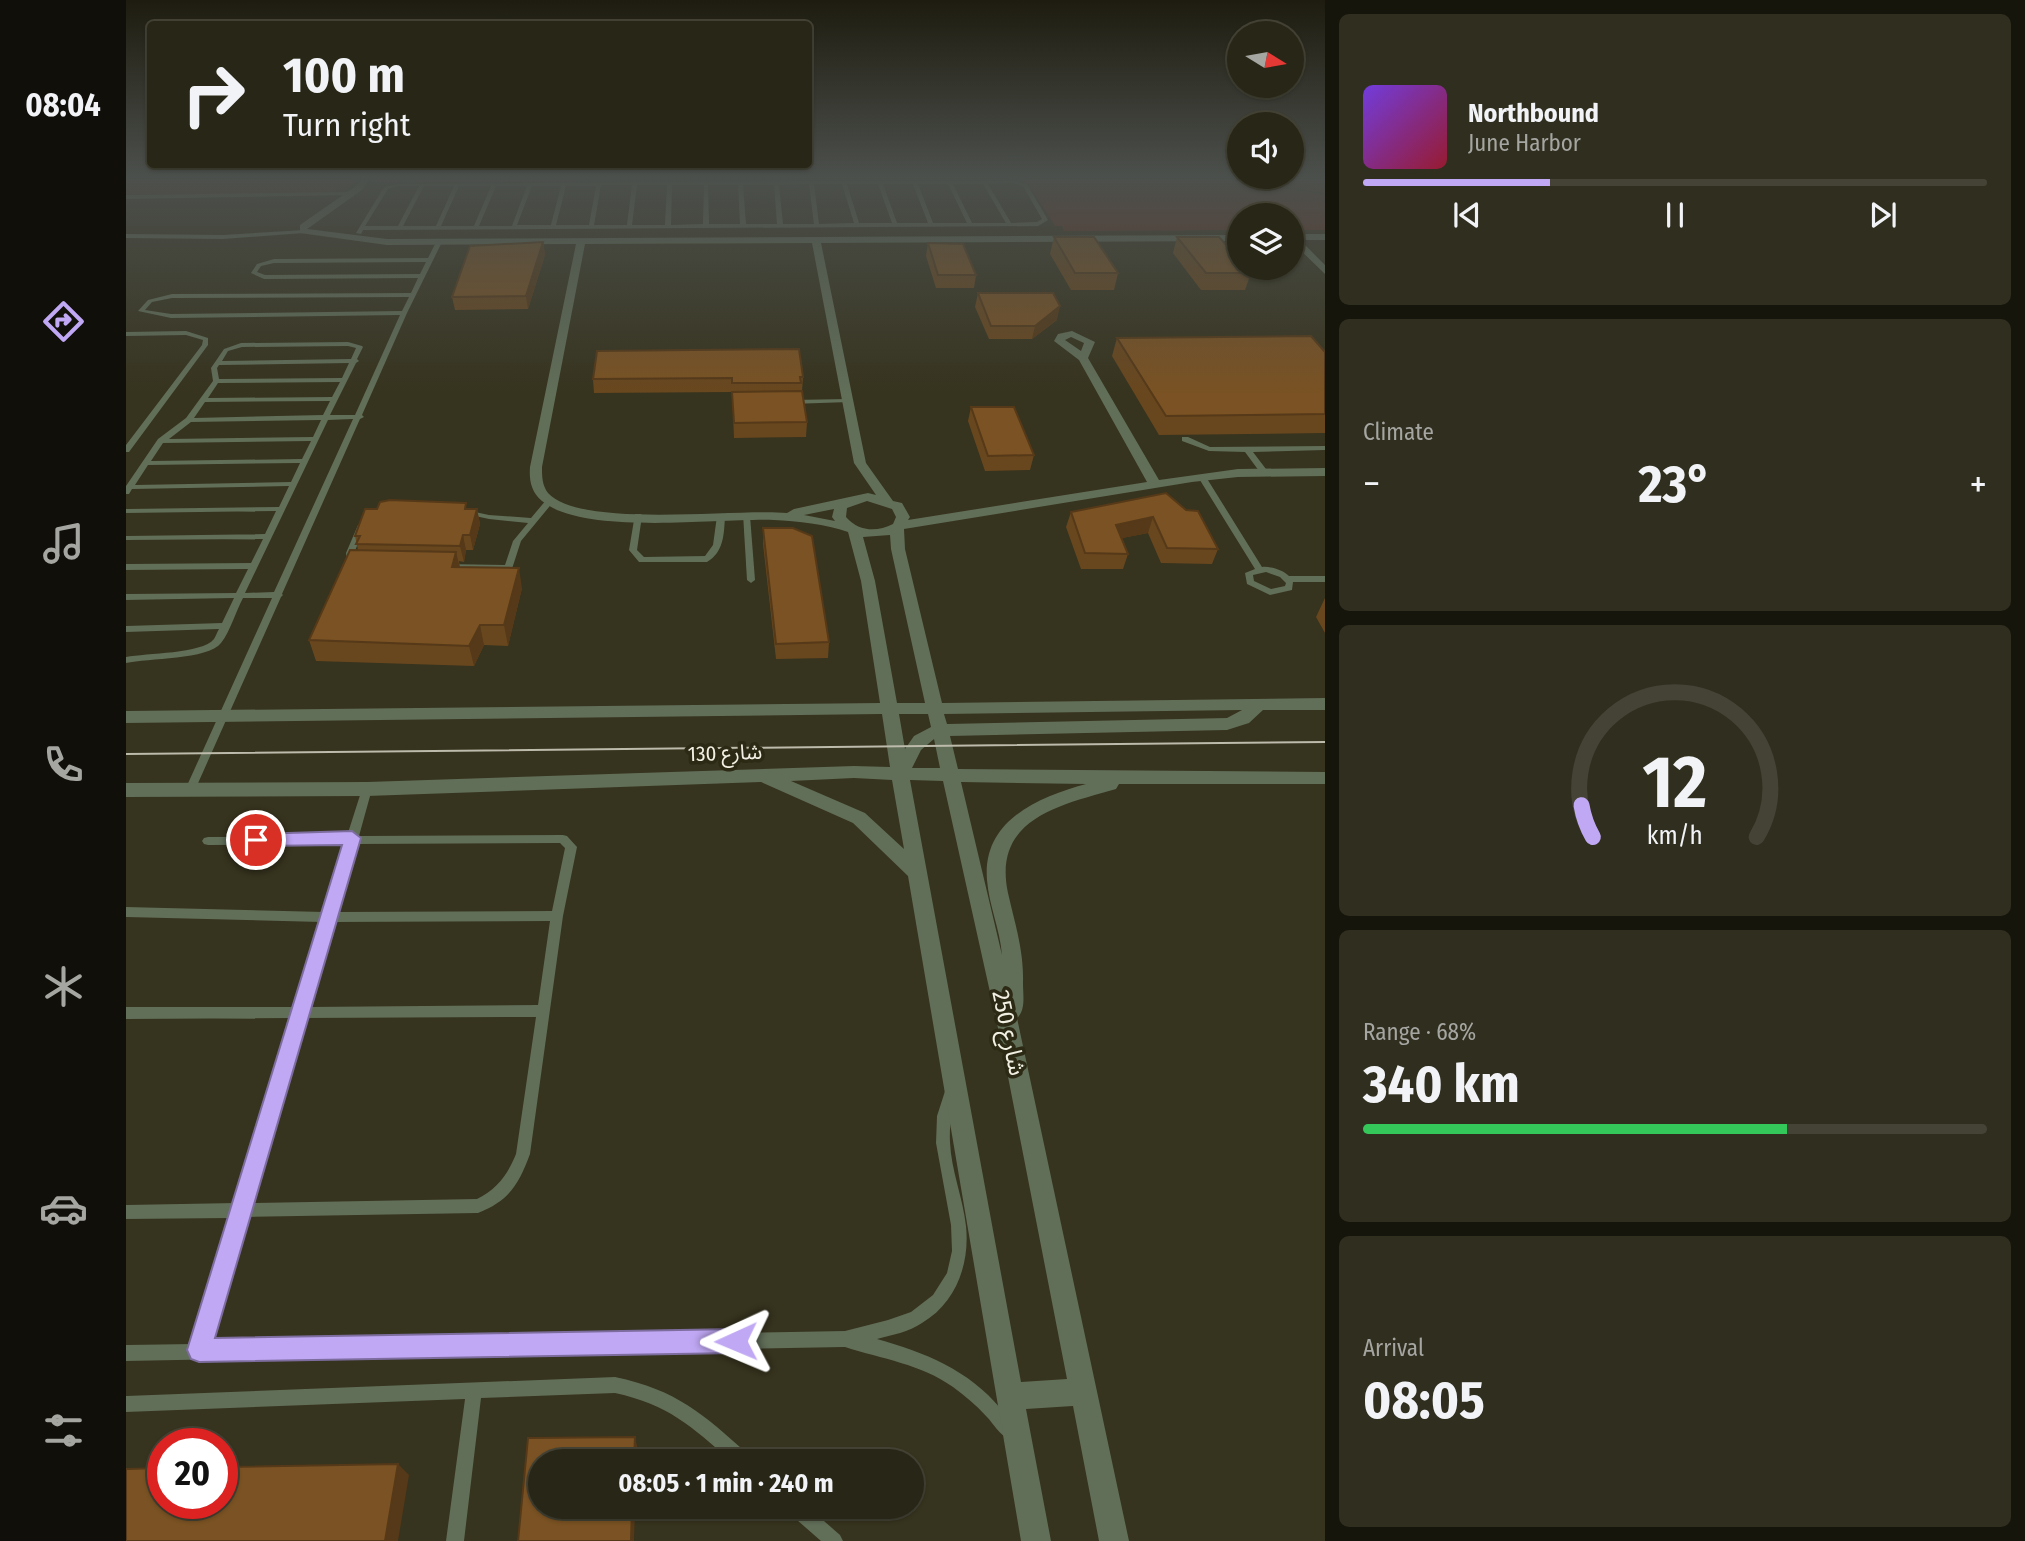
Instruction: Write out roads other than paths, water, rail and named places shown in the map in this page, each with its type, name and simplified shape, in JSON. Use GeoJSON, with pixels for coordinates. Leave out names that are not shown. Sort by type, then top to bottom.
{"type":"FeatureCollection","features":[{"type":"Feature","properties":{"kind":"street"},"geometry":{"type":"LineString","coordinates":[[579,251],[536,467],[537,485],[550,501],[582,513],[638,516],[777,516],[880,533],[898,526],[961,514],[1154,483],[1202,477],[1325,472]]}},
{"type":"Feature","properties":{"kind":"street"},"geometry":{"type":"LineString","coordinates":[[819,251],[860,463],[889,502]]}},
{"type":"Feature","properties":{"kind":"street"},"geometry":{"type":"LineString","coordinates":[[1306,251],[1325,271]]}},
{"type":"Feature","properties":{"kind":"street"},"geometry":{"type":"LineString","coordinates":[[1083,358],[1154,483]]}},
{"type":"Feature","properties":{"kind":"street"},"geometry":{"type":"LineString","coordinates":[[860,463],[847,502],[839,510],[839,517],[851,529],[867,571],[917,873],[1036,1541]]}},
{"type":"Feature","properties":{"kind":"street"},"geometry":{"type":"LineString","coordinates":[[777,516],[868,498],[961,514]]}},
{"type":"Feature","properties":{"kind":"street","name":"شارع 250"},"geometry":{"type":"LineString","coordinates":[[889,502],[902,513],[898,526],[898,549],[1013,1046],[1114,1541]]}},
{"type":"Feature","properties":{"kind":"street","name":"شارع 130"},"geometry":{"type":"LineString","coordinates":[[126,717],[1325,704]]}},
{"type":"Feature","properties":{"kind":"street"},"geometry":{"type":"LineString","coordinates":[[901,773],[914,745],[922,736],[940,730],[1227,724],[1242,719],[1259,705]]}},
{"type":"Feature","properties":{"kind":"street","name":"شارع 130"},"geometry":{"type":"LineString","coordinates":[[126,790],[367,789],[761,775],[901,773],[1136,778],[1325,778]]}},
{"type":"Feature","properties":{"kind":"street"},"geometry":{"type":"LineString","coordinates":[[761,775],[859,818],[917,873]]}},
{"type":"Feature","properties":{"kind":"street"},"geometry":{"type":"LineString","coordinates":[[1013,1046],[1012,954],[996,873],[1003,840],[1017,821],[1049,801],[1136,778]]}},
{"type":"Feature","properties":{"kind":"street"},"geometry":{"type":"LineString","coordinates":[[1010,1396],[1083,1392]]}},
{"type":"Feature","properties":{"kind":"lane"},"geometry":{"type":"LineString","coordinates":[[190,790],[434,251]]}},
{"type":"Feature","properties":{"kind":"lane"},"geometry":{"type":"LineString","coordinates":[[423,276],[264,277],[254,273],[259,265],[274,261],[429,260]]}},
{"type":"Feature","properties":{"kind":"lane"},"geometry":{"type":"LineString","coordinates":[[404,313],[171,316],[141,311],[150,301],[172,296],[413,295]]}},
{"type":"Feature","properties":{"kind":"lane"},"geometry":{"type":"LineString","coordinates":[[126,334],[186,333],[206,339],[205,345],[126,450]]}},
{"type":"Feature","properties":{"kind":"lane"},"geometry":{"type":"LineString","coordinates":[[126,660],[158,653],[202,652],[217,642],[360,351],[355,344],[229,347],[216,363],[216,381],[189,420],[161,440],[128,490]]}},
{"type":"Feature","properties":{"kind":"lane"},"geometry":{"type":"LineString","coordinates":[[216,363],[355,361]]}},
{"type":"Feature","properties":{"kind":"lane"},"geometry":{"type":"LineString","coordinates":[[216,381],[345,380]]}},
{"type":"Feature","properties":{"kind":"lane"},"geometry":{"type":"LineString","coordinates":[[203,400],[335,399]]}},
{"type":"Feature","properties":{"kind":"lane"},"geometry":{"type":"LineString","coordinates":[[783,402],[848,401]]}},
{"type":"Feature","properties":{"kind":"lane"},"geometry":{"type":"LineString","coordinates":[[189,420],[360,417]]}},
{"type":"Feature","properties":{"kind":"lane"},"geometry":{"type":"LineString","coordinates":[[161,440],[315,439]]}},
{"type":"Feature","properties":{"kind":"lane"},"geometry":{"type":"LineString","coordinates":[[1185,439],[1209,449],[1325,448]]}},
{"type":"Feature","properties":{"kind":"lane"},"geometry":{"type":"LineString","coordinates":[[1247,450],[1265,473]]}},
{"type":"Feature","properties":{"kind":"lane"},"geometry":{"type":"LineString","coordinates":[[146,463],[306,461]]}},
{"type":"Feature","properties":{"kind":"lane"},"geometry":{"type":"LineString","coordinates":[[1202,477],[1259,569]]}},
{"type":"Feature","properties":{"kind":"lane"},"geometry":{"type":"LineString","coordinates":[[128,490],[294,484]]}},
{"type":"Feature","properties":{"kind":"lane"},"geometry":{"type":"LineString","coordinates":[[504,582],[517,541],[550,501]]}},
{"type":"Feature","properties":{"kind":"lane"},"geometry":{"type":"LineString","coordinates":[[126,511],[282,509]]}},
{"type":"Feature","properties":{"kind":"lane"},"geometry":{"type":"LineString","coordinates":[[457,511],[532,521]]}},
{"type":"Feature","properties":{"kind":"lane"},"geometry":{"type":"LineString","coordinates":[[638,516],[633,550],[642,559],[658,561],[707,559],[714,554],[719,543],[721,516]]}},
{"type":"Feature","properties":{"kind":"lane"},"geometry":{"type":"LineString","coordinates":[[746,516],[751,580]]}},
{"type":"Feature","properties":{"kind":"lane"},"geometry":{"type":"LineString","coordinates":[[358,565],[349,559],[365,519]]}},
{"type":"Feature","properties":{"kind":"lane"},"geometry":{"type":"LineString","coordinates":[[126,538],[269,536]]}},
{"type":"Feature","properties":{"kind":"lane"},"geometry":{"type":"LineString","coordinates":[[126,567],[255,566]]}},
{"type":"Feature","properties":{"kind":"lane"},"geometry":{"type":"LineString","coordinates":[[440,567],[509,568]]}},
{"type":"Feature","properties":{"kind":"lane"},"geometry":{"type":"LineString","coordinates":[[1288,579],[1289,588],[1285,591],[1262,590],[1248,577],[1249,573],[1259,569],[1275,571],[1288,579],[1325,579]]}},
{"type":"Feature","properties":{"kind":"lane"},"geometry":{"type":"LineString","coordinates":[[126,597],[279,595]]}},
{"type":"Feature","properties":{"kind":"lane"},"geometry":{"type":"LineString","coordinates":[[126,629],[225,626]]}},
{"type":"Feature","properties":{"kind":"lane"},"geometry":{"type":"LineString","coordinates":[[199,1350],[367,789]]}},
{"type":"Feature","properties":{"kind":"lane"},"geometry":{"type":"LineString","coordinates":[[126,1212],[478,1206],[495,1199],[515,1179],[523,1154],[542,1011],[571,847],[563,839],[352,838],[208,841]]}},
{"type":"Feature","properties":{"kind":"lane"},"geometry":{"type":"LineString","coordinates":[[126,912],[329,917],[557,916]]}},
{"type":"Feature","properties":{"kind":"lane"},"geometry":{"type":"LineString","coordinates":[[126,1013],[542,1011]]}},
{"type":"Feature","properties":{"kind":"lane"},"geometry":{"type":"LineString","coordinates":[[126,1353],[845,1339],[913,1320],[929,1309],[954,1279],[960,1262],[961,1236],[941,1148],[941,1123],[945,1102],[954,1083]]}},
{"type":"Feature","properties":{"kind":"lane"},"geometry":{"type":"LineString","coordinates":[[845,1339],[916,1357],[965,1384],[1019,1445]]}},
{"type":"Feature","properties":{"kind":"lane"},"geometry":{"type":"LineString","coordinates":[[126,1404],[615,1385],[638,1389],[670,1401],[729,1449]]}},
{"type":"Feature","properties":{"kind":"lane"},"geometry":{"type":"LineString","coordinates":[[456,1541],[474,1391]]}},
{"type":"Feature","properties":{"kind":"lane"},"geometry":{"type":"LineString","coordinates":[[809,1519],[834,1541]]}},
{"type":"Feature","properties":{"kind":"tram line"},"geometry":{"type":"LineString","coordinates":[[126,754],[1325,742]]}}]}
